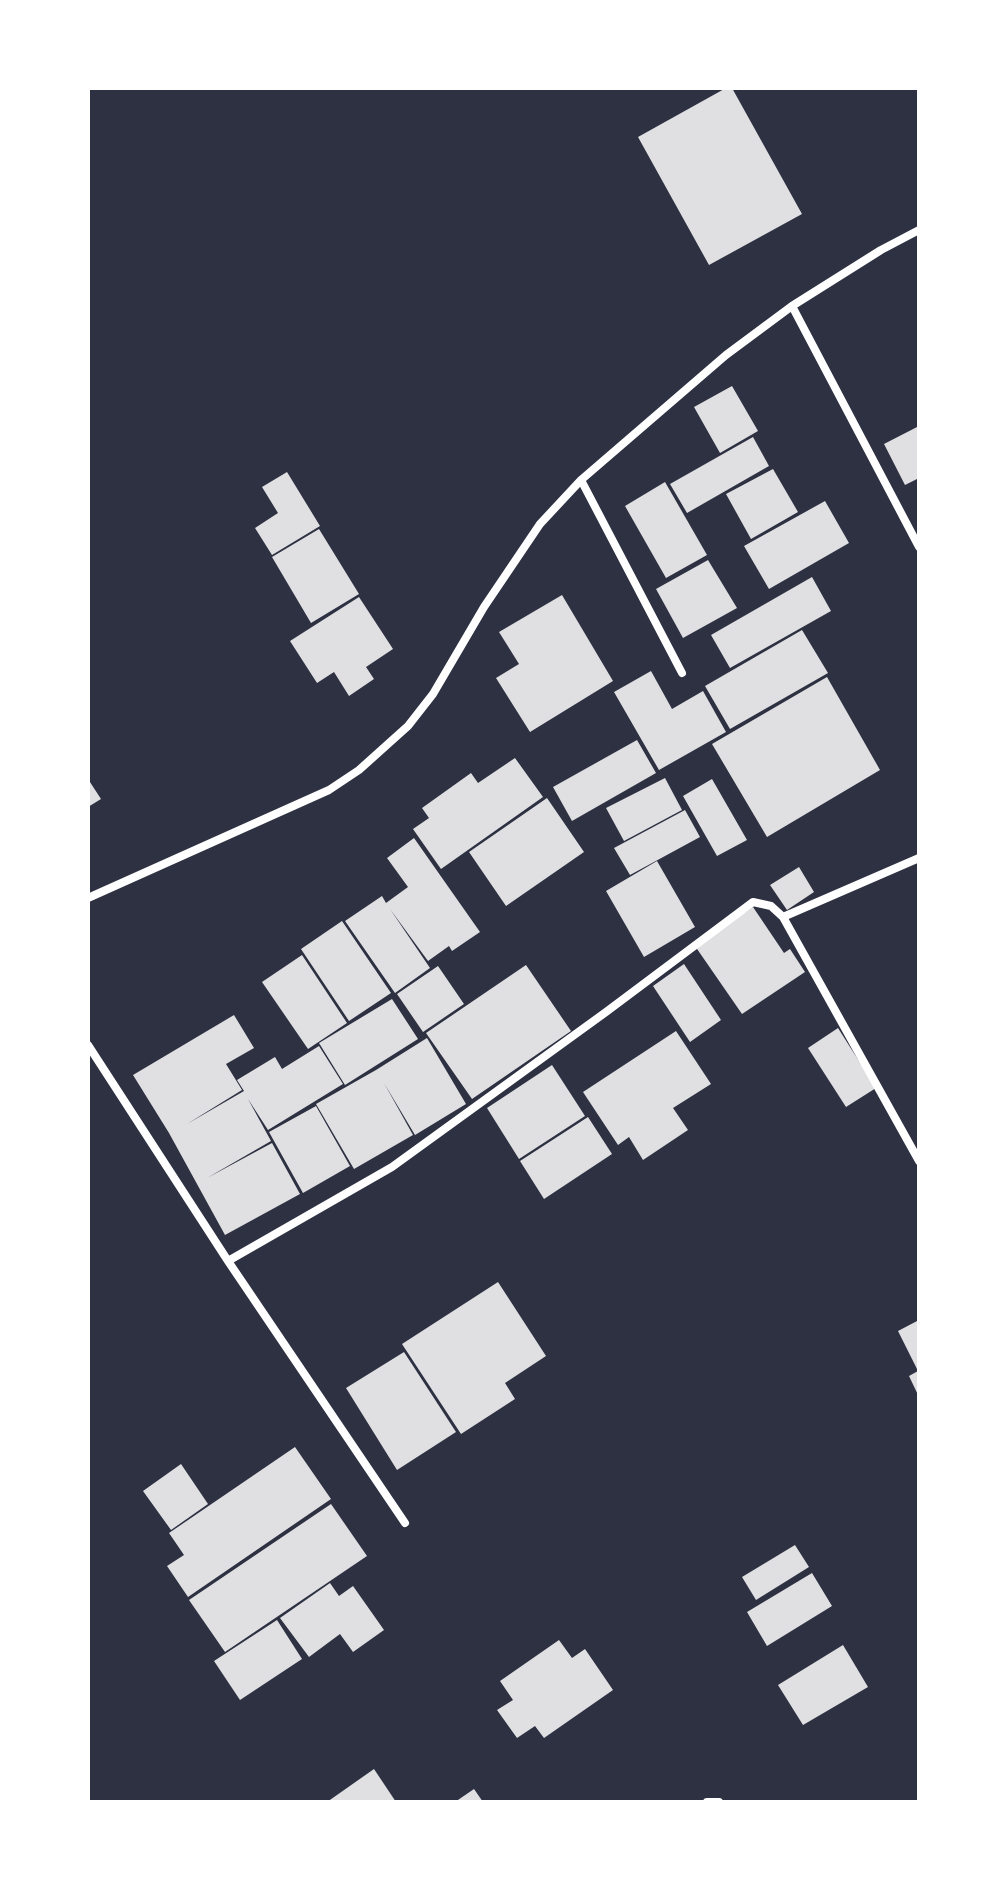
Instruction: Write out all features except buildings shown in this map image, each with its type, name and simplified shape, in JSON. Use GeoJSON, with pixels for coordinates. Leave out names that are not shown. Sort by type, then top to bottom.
{"type":"FeatureCollection","features":[{"type":"Feature","properties":{"kind":"street"},"geometry":{"type":"LineString","coordinates":[[88,898],[329,790],[383,751],[433,694],[484,607],[540,524],[581,480],[726,355],[792,306],[919,230]]}},
{"type":"Feature","properties":{"kind":"street"},"geometry":{"type":"LineString","coordinates":[[792,306],[919,547]]}},
{"type":"Feature","properties":{"kind":"street"},"geometry":{"type":"LineString","coordinates":[[581,480],[682,673]]}},
{"type":"Feature","properties":{"kind":"street"},"geometry":{"type":"LineString","coordinates":[[783,917],[919,858]]}},
{"type":"Feature","properties":{"kind":"street"},"geometry":{"type":"LineString","coordinates":[[228,1261],[392,1167],[606,1012],[744,907],[761,902],[783,917],[919,1161]]}},
{"type":"Feature","properties":{"kind":"street"},"geometry":{"type":"LineString","coordinates":[[88,1045],[228,1261],[405,1523]]}},
{"type":"Feature","properties":{"kind":"street"},"geometry":{"type":"LineString","coordinates":[[707,1802],[719,1802]]}}]}
